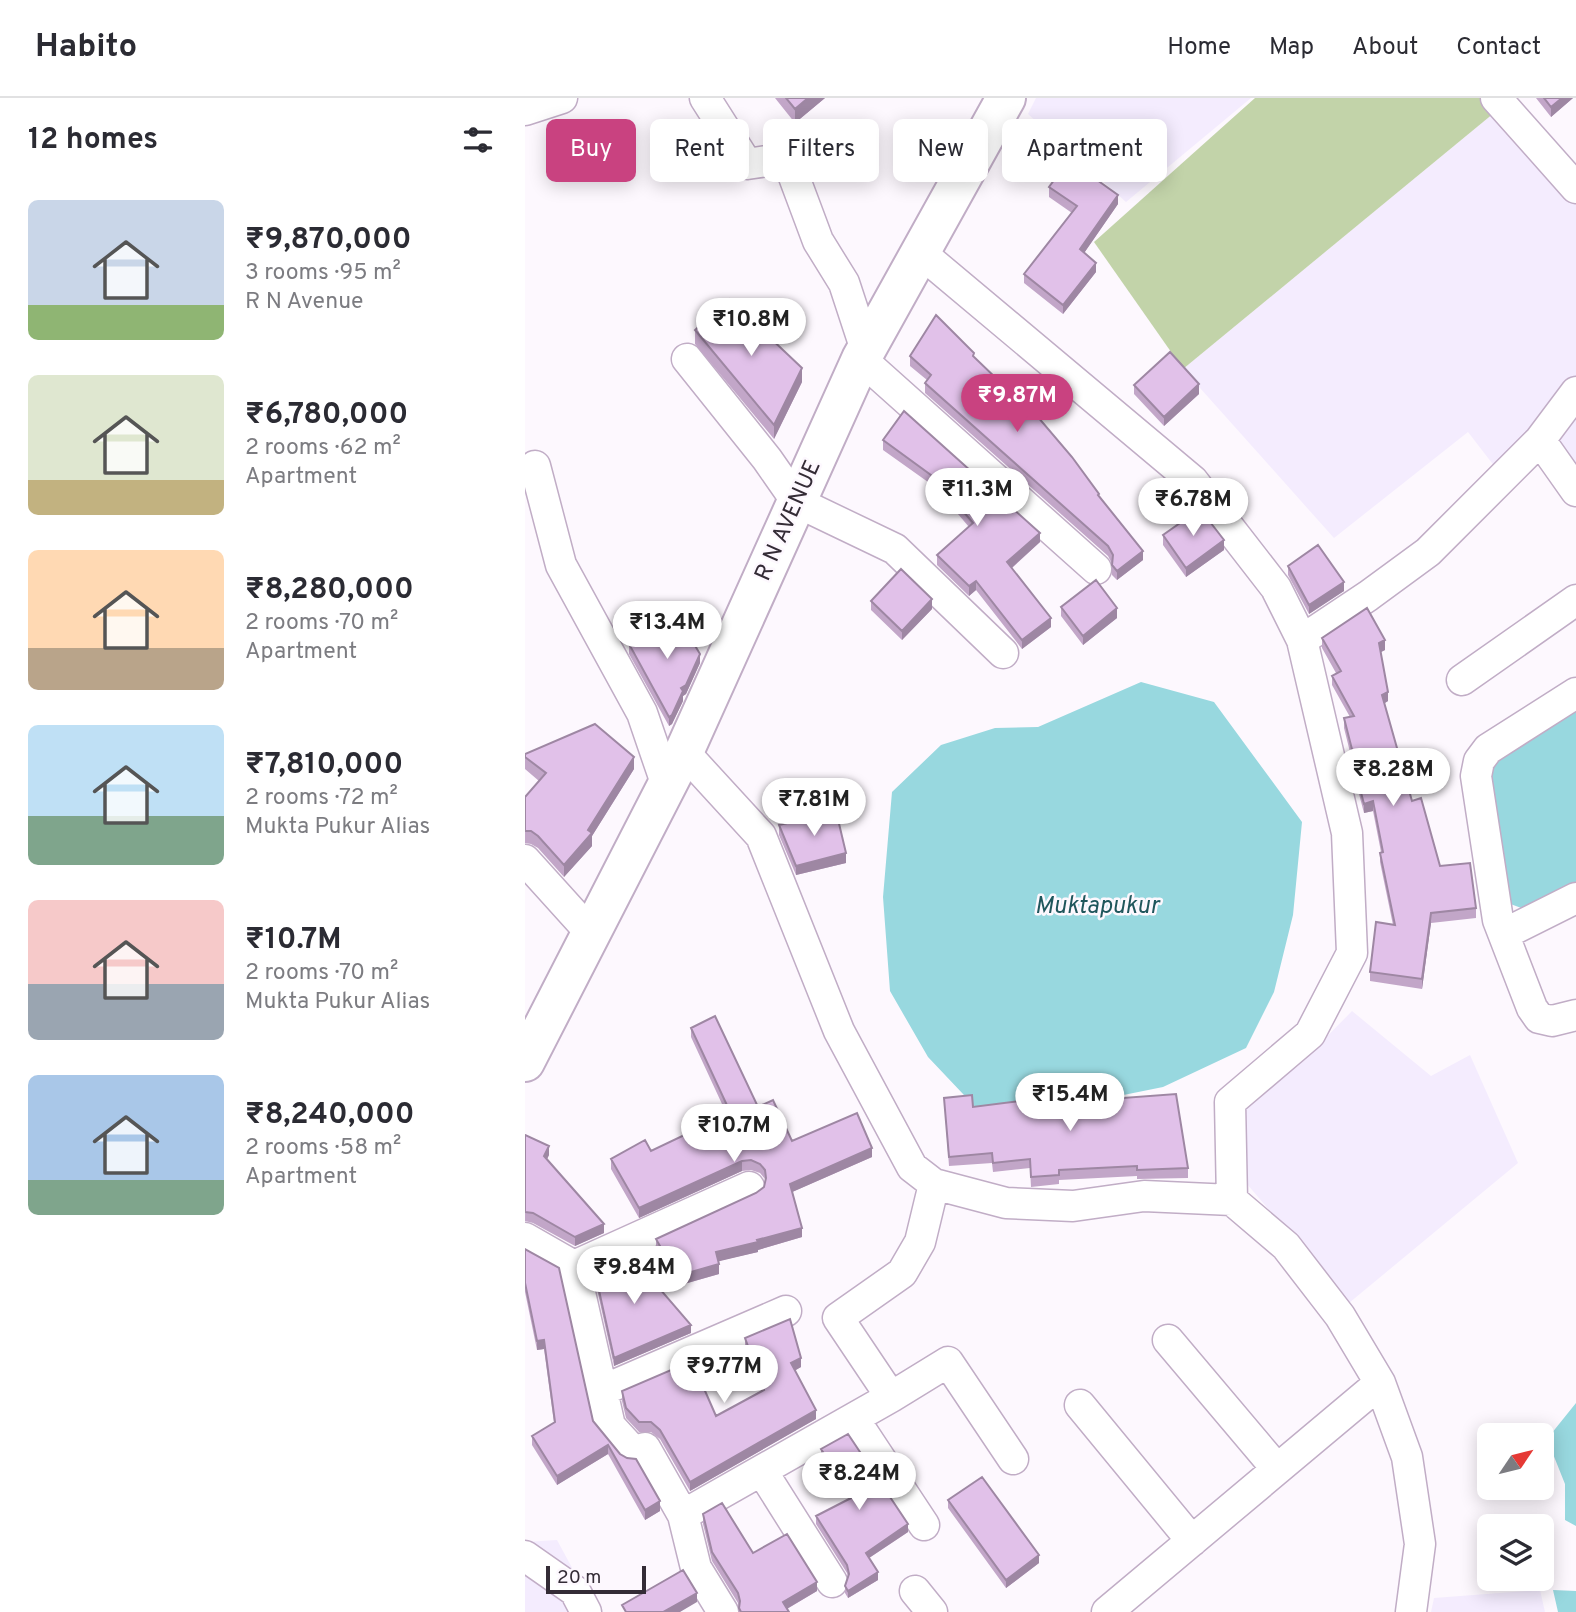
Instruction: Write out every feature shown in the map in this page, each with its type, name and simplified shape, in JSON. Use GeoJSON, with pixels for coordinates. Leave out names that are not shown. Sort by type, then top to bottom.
{"type":"FeatureCollection","features":[{"type":"Feature","properties":{"kind":"main road","name":"R N AVENUE"},"geometry":{"type":"LineString","coordinates":[[525,1062],[684,752],[864,355],[1006,98]]}},
{"type":"Feature","properties":{"kind":"street"},"geometry":{"type":"LineString","coordinates":[[525,110],[562,98]]}},
{"type":"Feature","properties":{"kind":"street"},"geometry":{"type":"LineString","coordinates":[[705,98],[747,164],[787,158],[818,241],[844,283],[864,355],[1096,569]]}},
{"type":"Feature","properties":{"kind":"street"},"geometry":{"type":"LineString","coordinates":[[1496,98],[1576,188]]}},
{"type":"Feature","properties":{"kind":"street"},"geometry":{"type":"LineString","coordinates":[[921,253],[1193,481],[1276,588],[1302,640],[1347,833],[1352,953],[1310,1034],[1230,1102],[1232,1200]]}},
{"type":"Feature","properties":{"kind":"street"},"geometry":{"type":"LineString","coordinates":[[687,359],[767,459],[797,502],[895,550],[1003,653]]}},
{"type":"Feature","properties":{"kind":"street"},"geometry":{"type":"LineString","coordinates":[[1302,640],[1428,552],[1540,440],[1576,393]]}},
{"type":"Feature","properties":{"kind":"street"},"geometry":{"type":"LineString","coordinates":[[1540,440],[1576,491]]}},
{"type":"Feature","properties":{"kind":"street"},"geometry":{"type":"LineString","coordinates":[[534,466],[561,565],[642,713],[667,786]]}},
{"type":"Feature","properties":{"kind":"street"},"geometry":{"type":"LineString","coordinates":[[1462,680],[1576,600]]}},
{"type":"Feature","properties":{"kind":"street"},"geometry":{"type":"LineString","coordinates":[[1576,693],[1488,749],[1479,761],[1476,776],[1498,919],[1532,1008],[1539,1018],[1552,1021],[1576,1015]]}},
{"type":"Feature","properties":{"kind":"street"},"geometry":{"type":"LineString","coordinates":[[684,752],[761,836],[839,1031],[912,1167],[934,1184],[1006,1203],[1073,1206],[1144,1196],[1232,1200],[1286,1246],[1340,1316],[1380,1383],[1407,1457],[1420,1544],[1411,1612]]}},
{"type":"Feature","properties":{"kind":"street"},"geometry":{"type":"LineString","coordinates":[[525,860],[591,933]]}},
{"type":"Feature","properties":{"kind":"street"},"geometry":{"type":"LineString","coordinates":[[1504,934],[1576,898]]}},
{"type":"Feature","properties":{"kind":"street"},"geometry":{"type":"LineString","coordinates":[[891,1397],[838,1318],[902,1273],[920,1242],[934,1184]]}},
{"type":"Feature","properties":{"kind":"street"},"geometry":{"type":"LineString","coordinates":[[574,1266],[750,1187]]}},
{"type":"Feature","properties":{"kind":"street"},"geometry":{"type":"LineString","coordinates":[[525,1238],[574,1266],[610,1426],[633,1451],[645,1448],[683,1515],[696,1568],[723,1612]]}},
{"type":"Feature","properties":{"kind":"street"},"geometry":{"type":"LineString","coordinates":[[601,1391],[786,1311]]}},
{"type":"Feature","properties":{"kind":"street"},"geometry":{"type":"LineString","coordinates":[[1168,1340],[1277,1469]]}},
{"type":"Feature","properties":{"kind":"street"},"geometry":{"type":"LineString","coordinates":[[683,1515],[854,1419],[948,1362],[1013,1459]]}},
{"type":"Feature","properties":{"kind":"street"},"geometry":{"type":"LineString","coordinates":[[1107,1612],[1380,1383]]}},
{"type":"Feature","properties":{"kind":"street"},"geometry":{"type":"LineString","coordinates":[[1080,1405],[1192,1541]]}},
{"type":"Feature","properties":{"kind":"street"},"geometry":{"type":"LineString","coordinates":[[854,1419],[924,1525]]}},
{"type":"Feature","properties":{"kind":"street"},"geometry":{"type":"LineString","coordinates":[[762,1471],[832,1582]]}},
{"type":"Feature","properties":{"kind":"street"},"geometry":{"type":"LineString","coordinates":[[525,1556],[575,1591],[586,1612]]}},
{"type":"Feature","properties":{"kind":"shaded area"},"geometry":{"type":"Polygon","coordinates":[[[1036,98],[1251,98],[1167,168],[1167,119],[1034,119],[1028,114],[1036,98]]]}},
{"type":"Feature","properties":{"kind":"shaded area"},"geometry":{"type":"Polygon","coordinates":[[[1481,98],[1576,202],[1576,471],[1539,430],[1495,467],[1468,432],[1334,538],[1183,369],[1494,113],[1481,98]]]}},
{"type":"Feature","properties":{"kind":"shaded area"},"geometry":{"type":"Polygon","coordinates":[[[1104,182],[1150,182],[1126,202],[1104,182]]]}},
{"type":"Feature","properties":{"kind":"shaded area"},"geometry":{"type":"Polygon","coordinates":[[[1352,1011],[1431,1076],[1470,1055],[1518,1163],[1349,1303],[1241,1177],[1241,1106],[1298,1066],[1352,1011]]]}},
{"type":"Feature","properties":{"kind":"shaded area"},"geometry":{"type":"Polygon","coordinates":[[[557,1540],[596,1612],[525,1612],[525,1542],[557,1540]]]}},
{"type":"Feature","properties":{"kind":"shaded area"},"geometry":{"type":"Polygon","coordinates":[[[1540,1591],[1545,1612],[1431,1612],[1434,1598],[1540,1591]]]}},
{"type":"Feature","properties":{"kind":"green space"},"geometry":{"type":"Polygon","coordinates":[[[1255,98],[1481,98],[1494,113],[1183,369],[1094,242],[1161,182],[1167,182],[1167,177],[1255,98]]]}},
{"type":"Feature","properties":{"kind":"water","name":"Muktapukur"},"geometry":{"type":"Polygon","coordinates":[[[1141,682],[1214,702],[1302,822],[1293,915],[1274,992],[1246,1048],[1163,1087],[1069,1106],[981,1113],[928,1057],[890,991],[883,897],[892,792],[941,745],[995,728],[1038,727],[1141,682]]]}},
{"type":"Feature","properties":{"kind":"water"},"geometry":{"type":"Polygon","coordinates":[[[1576,685],[1576,888],[1532,912],[1497,899],[1482,744],[1576,685]]]}},
{"type":"Feature","properties":{"kind":"water"},"geometry":{"type":"Polygon","coordinates":[[[1576,1403],[1576,1526],[1565,1520],[1565,1484],[1554,1456],[1554,1430],[1576,1403]]]}},
{"type":"Feature","properties":{"kind":"water"},"geometry":{"type":"Polygon","coordinates":[[[1554,1590],[1576,1591],[1576,1612],[1558,1612],[1554,1590]]]}},
{"type":"Feature","properties":{"kind":"building"},"geometry":{"type":"Polygon","coordinates":[[[786,98],[808,98],[795,109],[786,98]]]}},
{"type":"Feature","properties":{"kind":"building"},"geometry":{"type":"Polygon","coordinates":[[[1544,98],[1562,98],[1551,107],[1544,98]]]}},
{"type":"Feature","properties":{"kind":"building"},"geometry":{"type":"Polygon","coordinates":[[[1053,182],[1100,182],[1118,195],[1080,249],[1096,263],[1063,305],[1024,274],[1077,206],[1049,187],[1053,182]]]}},
{"type":"Feature","properties":{"kind":"building"},"geometry":{"type":"Polygon","coordinates":[[[729,299],[802,368],[774,425],[695,330],[729,299]]]}},
{"type":"Feature","properties":{"kind":"building"},"geometry":{"type":"Polygon","coordinates":[[[936,315],[974,353],[973,356],[1032,410],[1072,457],[1098,495],[1143,551],[1117,571],[1112,565],[1113,555],[1108,546],[925,383],[931,375],[910,356],[936,315]]]}},
{"type":"Feature","properties":{"kind":"building"},"geometry":{"type":"Polygon","coordinates":[[[1170,352],[1199,384],[1164,417],[1134,385],[1170,352]]]}},
{"type":"Feature","properties":{"kind":"building"},"geometry":{"type":"Polygon","coordinates":[[[904,411],[1040,533],[1007,562],[1051,618],[1022,640],[976,581],[969,586],[937,555],[973,523],[935,478],[883,440],[904,411]]]}},
{"type":"Feature","properties":{"kind":"building"},"geometry":{"type":"Polygon","coordinates":[[[1200,509],[1224,540],[1186,568],[1163,535],[1200,509]]]}},
{"type":"Feature","properties":{"kind":"building"},"geometry":{"type":"Polygon","coordinates":[[[1318,545],[1344,582],[1309,605],[1288,566],[1318,545]]]}},
{"type":"Feature","properties":{"kind":"building"},"geometry":{"type":"Polygon","coordinates":[[[901,569],[932,599],[902,631],[871,601],[901,569]]]}},
{"type":"Feature","properties":{"kind":"building"},"geometry":{"type":"Polygon","coordinates":[[[1096,580],[1117,608],[1083,636],[1061,607],[1096,580]]]}},
{"type":"Feature","properties":{"kind":"building"},"geometry":{"type":"Polygon","coordinates":[[[1367,608],[1385,640],[1379,643],[1388,692],[1382,695],[1412,801],[1421,798],[1440,866],[1470,863],[1476,908],[1431,913],[1422,979],[1370,972],[1376,922],[1395,925],[1380,853],[1383,852],[1373,801],[1364,804],[1344,718],[1354,716],[1332,676],[1341,671],[1322,638],[1367,608]]]}},
{"type":"Feature","properties":{"kind":"building"},"geometry":{"type":"Polygon","coordinates":[[[678,617],[700,654],[669,717],[629,644],[678,617]]]}},
{"type":"Feature","properties":{"kind":"building"},"geometry":{"type":"Polygon","coordinates":[[[595,724],[634,757],[588,830],[592,833],[564,865],[538,836],[531,831],[525,831],[525,797],[546,773],[525,757],[525,754],[595,724]]]}},
{"type":"Feature","properties":{"kind":"building"},"geometry":{"type":"Polygon","coordinates":[[[836,811],[846,853],[796,866],[779,825],[836,811]]]}},
{"type":"Feature","properties":{"kind":"building"},"geometry":{"type":"Polygon","coordinates":[[[715,1016],[758,1107],[773,1100],[792,1141],[857,1113],[872,1148],[790,1184],[802,1228],[716,1252],[719,1264],[677,1276],[656,1239],[756,1193],[764,1187],[765,1170],[751,1160],[742,1161],[639,1208],[611,1159],[645,1140],[651,1151],[695,1130],[692,1123],[732,1116],[691,1028],[715,1016]]]}},
{"type":"Feature","properties":{"kind":"building"},"geometry":{"type":"Polygon","coordinates":[[[1176,1094],[1188,1168],[1137,1170],[1137,1166],[1059,1170],[1059,1175],[1031,1177],[1030,1159],[993,1163],[992,1153],[949,1157],[944,1098],[972,1095],[973,1107],[1051,1097],[1082,1096],[1083,1101],[1176,1094]]]}},
{"type":"Feature","properties":{"kind":"building"},"geometry":{"type":"Polygon","coordinates":[[[525,1135],[549,1146],[544,1156],[604,1224],[575,1237],[533,1213],[525,1212],[525,1135]]]}},
{"type":"Feature","properties":{"kind":"building"},"geometry":{"type":"Polygon","coordinates":[[[525,1249],[559,1268],[593,1421],[620,1454],[636,1459],[660,1501],[645,1510],[608,1445],[557,1476],[532,1436],[555,1422],[544,1340],[537,1341],[525,1283],[525,1249]]]}},
{"type":"Feature","properties":{"kind":"building"},"geometry":{"type":"Polygon","coordinates":[[[628,1252],[691,1325],[614,1358],[594,1268],[628,1252]]]}},
{"type":"Feature","properties":{"kind":"building"},"geometry":{"type":"Polygon","coordinates":[[[790,1319],[801,1358],[791,1363],[816,1410],[690,1482],[660,1430],[651,1422],[639,1422],[626,1408],[622,1391],[692,1361],[716,1416],[764,1390],[745,1338],[790,1319]]]}},
{"type":"Feature","properties":{"kind":"building"},"geometry":{"type":"Polygon","coordinates":[[[848,1434],[908,1524],[866,1553],[878,1572],[848,1591],[845,1586],[849,1574],[847,1565],[816,1516],[853,1497],[821,1449],[848,1434]]]}},
{"type":"Feature","properties":{"kind":"building"},"geometry":{"type":"Polygon","coordinates":[[[982,1477],[1039,1555],[1006,1580],[948,1500],[982,1477]]]}},
{"type":"Feature","properties":{"kind":"building"},"geometry":{"type":"Polygon","coordinates":[[[722,1503],[753,1553],[787,1534],[817,1582],[783,1602],[789,1612],[741,1612],[738,1593],[712,1552],[703,1514],[722,1503]]]}},
{"type":"Feature","properties":{"kind":"building"},"geometry":{"type":"Polygon","coordinates":[[[683,1570],[697,1593],[663,1612],[626,1612],[622,1605],[683,1570]]]}}]}
